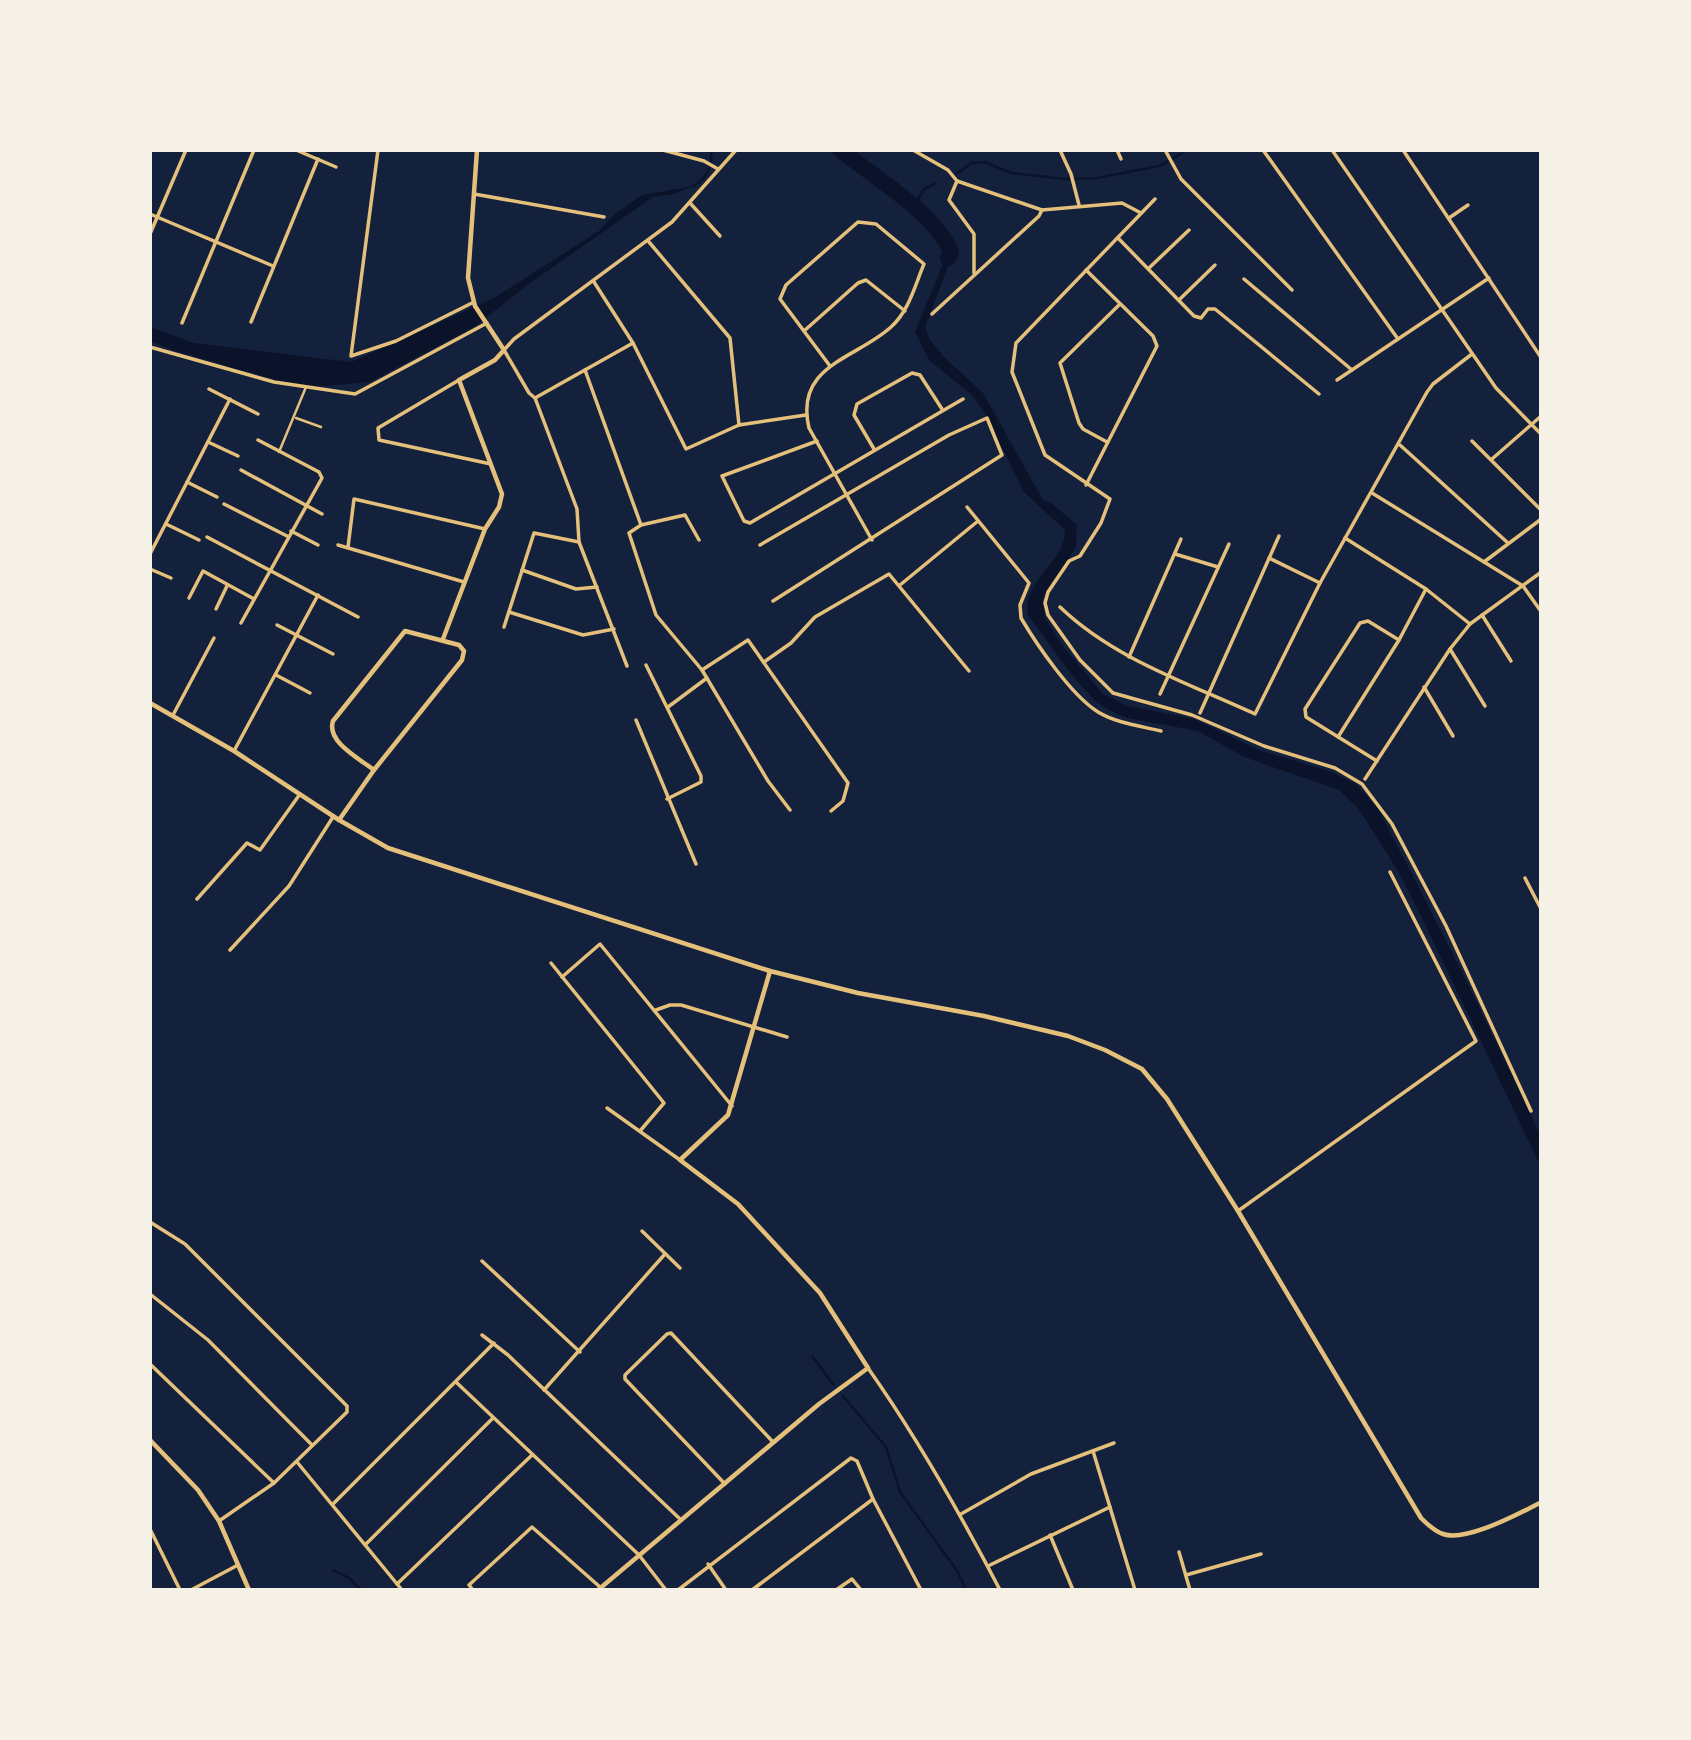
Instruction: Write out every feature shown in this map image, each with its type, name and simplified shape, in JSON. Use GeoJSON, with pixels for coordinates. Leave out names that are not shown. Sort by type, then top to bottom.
{"type":"FeatureCollection","features":[{"type":"Feature","properties":{"kind":"street"},"geometry":{"type":"LineString","coordinates":[[150,234],[186,150]]}},
{"type":"Feature","properties":{"kind":"street"},"geometry":{"type":"LineString","coordinates":[[182,323],[214,240],[254,150]]}},
{"type":"Feature","properties":{"kind":"street"},"geometry":{"type":"LineString","coordinates":[[296,150],[336,167]]}},
{"type":"Feature","properties":{"kind":"street"},"geometry":{"type":"LineString","coordinates":[[378,150],[351,356],[396,341],[475,304]]}},
{"type":"Feature","properties":{"kind":"street"},"geometry":{"type":"LineString","coordinates":[[477,150],[468,278],[475,304],[528,393],[536,398],[577,509],[579,542],[628,666]]}},
{"type":"Feature","properties":{"kind":"street"},"geometry":{"type":"LineString","coordinates":[[663,150],[713,164],[718,169]]}},
{"type":"Feature","properties":{"kind":"street"},"geometry":{"type":"LineString","coordinates":[[493,465],[379,440],[378,428],[495,360],[514,339],[649,242],[690,203],[736,150]]}},
{"type":"Feature","properties":{"kind":"street"},"geometry":{"type":"LineString","coordinates":[[913,150],[948,170],[957,181],[1042,210],[1122,203],[1141,213]]}},
{"type":"Feature","properties":{"kind":"street"},"geometry":{"type":"LineString","coordinates":[[1060,150],[1071,174],[1079,205]]}},
{"type":"Feature","properties":{"kind":"street"},"geometry":{"type":"LineString","coordinates":[[1117,150],[1121,159]]}},
{"type":"Feature","properties":{"kind":"street"},"geometry":{"type":"LineString","coordinates":[[1264,150],[1398,339]]}},
{"type":"Feature","properties":{"kind":"street"},"geometry":{"type":"LineString","coordinates":[[1332,150],[1496,388],[1541,433]]}},
{"type":"Feature","properties":{"kind":"street"},"geometry":{"type":"LineString","coordinates":[[1403,150],[1541,356]]}},
{"type":"Feature","properties":{"kind":"street"},"geometry":{"type":"LineString","coordinates":[[1166,152],[1172,169],[1292,290]]}},
{"type":"Feature","properties":{"kind":"street"},"geometry":{"type":"LineString","coordinates":[[251,322],[317,159]]}},
{"type":"Feature","properties":{"kind":"street"},"geometry":{"type":"LineString","coordinates":[[957,181],[949,200],[974,234],[974,273]]}},
{"type":"Feature","properties":{"kind":"street"},"geometry":{"type":"LineString","coordinates":[[474,194],[604,217]]}},
{"type":"Feature","properties":{"kind":"street"},"geometry":{"type":"LineString","coordinates":[[1155,199],[1016,343],[1012,358],[1012,372],[1045,455],[1110,499],[1101,523],[1080,556],[1069,561],[1048,592],[1045,603],[1048,615],[1080,660],[1113,693],[1192,715],[1264,746],[1335,768],[1362,784],[1392,824],[1446,926],[1531,1111]]}},
{"type":"Feature","properties":{"kind":"street"},"geometry":{"type":"LineString","coordinates":[[690,203],[720,236]]}},
{"type":"Feature","properties":{"kind":"street"},"geometry":{"type":"LineString","coordinates":[[1449,218],[1468,205]]}},
{"type":"Feature","properties":{"kind":"street"},"geometry":{"type":"LineString","coordinates":[[932,314],[1039,216],[1042,210]]}},
{"type":"Feature","properties":{"kind":"street"},"geometry":{"type":"LineString","coordinates":[[150,214],[273,266]]}},
{"type":"Feature","properties":{"kind":"street"},"geometry":{"type":"LineString","coordinates":[[830,366],[780,299],[782,292],[786,285],[858,222],[876,224],[924,264],[905,311],[891,327],[830,366],[809,391],[806,415],[817,441],[872,540]]}},
{"type":"Feature","properties":{"kind":"street"},"geometry":{"type":"LineString","coordinates":[[1149,268],[1189,230]]}},
{"type":"Feature","properties":{"kind":"street"},"geometry":{"type":"LineString","coordinates":[[1118,238],[1198,318],[1208,309],[1214,309],[1319,394]]}},
{"type":"Feature","properties":{"kind":"street"},"geometry":{"type":"LineString","coordinates":[[649,242],[730,338],[739,425]]}},
{"type":"Feature","properties":{"kind":"street"},"geometry":{"type":"LineString","coordinates":[[1180,299],[1215,265]]}},
{"type":"Feature","properties":{"kind":"street"},"geometry":{"type":"LineString","coordinates":[[1086,270],[1153,336],[1157,346],[1086,485]]}},
{"type":"Feature","properties":{"kind":"street"},"geometry":{"type":"LineString","coordinates":[[1337,380],[1490,278]]}},
{"type":"Feature","properties":{"kind":"street"},"geometry":{"type":"LineString","coordinates":[[1244,279],[1352,370]]}},
{"type":"Feature","properties":{"kind":"street"},"geometry":{"type":"LineString","coordinates":[[804,331],[858,283],[866,280],[905,311]]}},
{"type":"Feature","properties":{"kind":"street"},"geometry":{"type":"LineString","coordinates":[[594,282],[633,342],[686,449],[739,425],[806,415]]}},
{"type":"Feature","properties":{"kind":"street"},"geometry":{"type":"LineString","coordinates":[[1107,442],[1079,424],[1060,363],[1120,304]]}},
{"type":"Feature","properties":{"kind":"street"},"geometry":{"type":"LineString","coordinates":[[150,347],[306,387],[359,393],[486,322]]}},
{"type":"Feature","properties":{"kind":"street"},"geometry":{"type":"LineString","coordinates":[[536,398],[633,342]]}},
{"type":"Feature","properties":{"kind":"street"},"geometry":{"type":"LineString","coordinates":[[1060,607],[1094,636],[1129,657],[1255,714],[1320,583],[1433,383],[1472,354]]}},
{"type":"Feature","properties":{"kind":"street"},"geometry":{"type":"LineString","coordinates":[[584,370],[642,525]]}},
{"type":"Feature","properties":{"kind":"street"},"geometry":{"type":"LineString","coordinates":[[874,449],[854,415],[857,404],[912,373],[920,375],[942,409]]}},
{"type":"Feature","properties":{"kind":"street"},"geometry":{"type":"LineString","coordinates":[[443,639],[485,529],[499,507],[502,494],[459,380]]}},
{"type":"Feature","properties":{"kind":"street"},"geometry":{"type":"LineString","coordinates":[[279,452],[296,418],[306,387]]}},
{"type":"Feature","properties":{"kind":"street"},"geometry":{"type":"LineString","coordinates":[[209,389],[258,414]]}},
{"type":"Feature","properties":{"kind":"street"},"geometry":{"type":"LineString","coordinates":[[150,554],[230,399]]}},
{"type":"Feature","properties":{"kind":"street"},"geometry":{"type":"LineString","coordinates":[[817,441],[722,476],[744,521],[750,523],[942,409],[963,400]]}},
{"type":"Feature","properties":{"kind":"street"},"geometry":{"type":"LineString","coordinates":[[1492,459],[1541,417]]}},
{"type":"Feature","properties":{"kind":"street"},"geometry":{"type":"LineString","coordinates":[[296,418],[321,427]]}},
{"type":"Feature","properties":{"kind":"street"},"geometry":{"type":"LineString","coordinates":[[760,545],[949,435],[987,418],[1002,455],[773,601]]}},
{"type":"Feature","properties":{"kind":"street"},"geometry":{"type":"LineString","coordinates":[[242,623],[322,474],[258,440]]}},
{"type":"Feature","properties":{"kind":"street"},"geometry":{"type":"LineString","coordinates":[[1472,441],[1541,509]]}},
{"type":"Feature","properties":{"kind":"street"},"geometry":{"type":"LineString","coordinates":[[208,442],[238,456]]}},
{"type":"Feature","properties":{"kind":"street"},"geometry":{"type":"LineString","coordinates":[[1400,445],[1508,543]]}},
{"type":"Feature","properties":{"kind":"street"},"geometry":{"type":"LineString","coordinates":[[240,470],[322,514]]}},
{"type":"Feature","properties":{"kind":"street"},"geometry":{"type":"LineString","coordinates":[[187,482],[218,497]]}},
{"type":"Feature","properties":{"kind":"street"},"geometry":{"type":"LineString","coordinates":[[1372,493],[1523,586],[1541,611]]}},
{"type":"Feature","properties":{"kind":"street"},"geometry":{"type":"LineString","coordinates":[[348,547],[354,499],[485,529]]}},
{"type":"Feature","properties":{"kind":"street"},"geometry":{"type":"LineString","coordinates":[[224,504],[288,537]]}},
{"type":"Feature","properties":{"kind":"street"},"geometry":{"type":"LineString","coordinates":[[967,507],[1028,583],[1020,605],[1021,618],[1071,685],[1097,712],[1128,724],[1161,731]]}},
{"type":"Feature","properties":{"kind":"street"},"geometry":{"type":"LineString","coordinates":[[699,540],[685,515],[642,525],[631,530],[629,536],[656,615],[702,670],[768,781],[790,810]]}},
{"type":"Feature","properties":{"kind":"street"},"geometry":{"type":"LineString","coordinates":[[1484,562],[1541,520]]}},
{"type":"Feature","properties":{"kind":"street"},"geometry":{"type":"LineString","coordinates":[[900,585],[978,521]]}},
{"type":"Feature","properties":{"kind":"street"},"geometry":{"type":"LineString","coordinates":[[166,524],[199,540]]}},
{"type":"Feature","properties":{"kind":"street"},"geometry":{"type":"LineString","coordinates":[[291,531],[318,545]]}},
{"type":"Feature","properties":{"kind":"street"},"geometry":{"type":"LineString","coordinates":[[504,627],[534,533],[579,542]]}},
{"type":"Feature","properties":{"kind":"street"},"geometry":{"type":"LineString","coordinates":[[1200,713],[1279,536]]}},
{"type":"Feature","properties":{"kind":"street"},"geometry":{"type":"LineString","coordinates":[[207,537],[358,617]]}},
{"type":"Feature","properties":{"kind":"street"},"geometry":{"type":"LineString","coordinates":[[1345,538],[1426,589],[1470,624]]}},
{"type":"Feature","properties":{"kind":"street"},"geometry":{"type":"LineString","coordinates":[[1129,657],[1181,539]]}},
{"type":"Feature","properties":{"kind":"street"},"geometry":{"type":"LineString","coordinates":[[1160,694],[1229,544]]}},
{"type":"Feature","properties":{"kind":"street"},"geometry":{"type":"LineString","coordinates":[[338,545],[464,582]]}},
{"type":"Feature","properties":{"kind":"street"},"geometry":{"type":"LineString","coordinates":[[1175,554],[1218,567]]}},
{"type":"Feature","properties":{"kind":"street"},"geometry":{"type":"LineString","coordinates":[[1269,558],[1320,583]]}},
{"type":"Feature","properties":{"kind":"street"},"geometry":{"type":"LineString","coordinates":[[150,569],[172,579]]}},
{"type":"Feature","properties":{"kind":"street"},"geometry":{"type":"LineString","coordinates":[[522,570],[576,589],[597,587]]}},
{"type":"Feature","properties":{"kind":"street"},"geometry":{"type":"LineString","coordinates":[[189,598],[203,571],[254,599]]}},
{"type":"Feature","properties":{"kind":"street"},"geometry":{"type":"LineString","coordinates":[[1365,779],[1424,687],[1470,624],[1541,573]]}},
{"type":"Feature","properties":{"kind":"street"},"geometry":{"type":"LineString","coordinates":[[764,662],[791,643],[815,617],[889,574],[970,671]]}},
{"type":"Feature","properties":{"kind":"street"},"geometry":{"type":"LineString","coordinates":[[216,609],[228,585]]}},
{"type":"Feature","properties":{"kind":"street"},"geometry":{"type":"LineString","coordinates":[[1338,737],[1399,640],[1426,589]]}},
{"type":"Feature","properties":{"kind":"street"},"geometry":{"type":"LineString","coordinates":[[234,751],[318,595]]}},
{"type":"Feature","properties":{"kind":"street"},"geometry":{"type":"LineString","coordinates":[[509,612],[583,635],[614,629]]}},
{"type":"Feature","properties":{"kind":"street"},"geometry":{"type":"LineString","coordinates":[[1482,615],[1511,661]]}},
{"type":"Feature","properties":{"kind":"street"},"geometry":{"type":"LineString","coordinates":[[1377,761],[1306,717],[1305,709],[1360,623],[1368,621],[1399,640]]}},
{"type":"Feature","properties":{"kind":"street"},"geometry":{"type":"LineString","coordinates":[[277,625],[333,654]]}},
{"type":"Feature","properties":{"kind":"street"},"geometry":{"type":"LineString","coordinates":[[339,820],[374,770],[464,656],[463,648],[443,639],[405,631],[333,721],[331,728],[335,739],[374,770]]}},
{"type":"Feature","properties":{"kind":"street"},"geometry":{"type":"LineString","coordinates":[[173,715],[214,638]]}},
{"type":"Feature","properties":{"kind":"street"},"geometry":{"type":"LineString","coordinates":[[702,670],[748,640],[848,783],[843,801],[831,811]]}},
{"type":"Feature","properties":{"kind":"street"},"geometry":{"type":"LineString","coordinates":[[1450,649],[1485,706]]}},
{"type":"Feature","properties":{"kind":"street"},"geometry":{"type":"LineString","coordinates":[[646,665],[701,782],[667,799]]}},
{"type":"Feature","properties":{"kind":"street"},"geometry":{"type":"LineString","coordinates":[[276,675],[310,694]]}},
{"type":"Feature","properties":{"kind":"street"},"geometry":{"type":"LineString","coordinates":[[668,707],[707,678]]}},
{"type":"Feature","properties":{"kind":"street"},"geometry":{"type":"LineString","coordinates":[[1424,687],[1453,736]]}},
{"type":"Feature","properties":{"kind":"street"},"geometry":{"type":"LineString","coordinates":[[150,703],[234,751],[333,817],[388,848],[533,892],[770,971],[858,993],[984,1016],[1068,1036],[1125,1059],[1154,1082],[1238,1211],[1421,1518],[1441,1534],[1453,1536],[1488,1527],[1541,1503]]}},
{"type":"Feature","properties":{"kind":"street"},"geometry":{"type":"LineString","coordinates":[[636,720],[696,864]]}},
{"type":"Feature","properties":{"kind":"street"},"geometry":{"type":"LineString","coordinates":[[197,899],[247,843],[260,850],[300,794]]}},
{"type":"Feature","properties":{"kind":"street"},"geometry":{"type":"LineString","coordinates":[[230,950],[289,886],[333,817]]}},
{"type":"Feature","properties":{"kind":"street"},"geometry":{"type":"LineString","coordinates":[[1238,1211],[1476,1041],[1390,872]]}},
{"type":"Feature","properties":{"kind":"street"},"geometry":{"type":"LineString","coordinates":[[1525,878],[1541,906]]}},
{"type":"Feature","properties":{"kind":"street"},"geometry":{"type":"LineString","coordinates":[[562,977],[600,944],[732,1106]]}},
{"type":"Feature","properties":{"kind":"street"},"geometry":{"type":"LineString","coordinates":[[551,963],[664,1103],[640,1131]]}},
{"type":"Feature","properties":{"kind":"street"},"geometry":{"type":"LineString","coordinates":[[680,1160],[728,1115],[770,971]]}},
{"type":"Feature","properties":{"kind":"street"},"geometry":{"type":"LineString","coordinates":[[656,1010],[670,1004],[681,1005],[787,1037]]}},
{"type":"Feature","properties":{"kind":"street"},"geometry":{"type":"LineString","coordinates":[[607,1108],[738,1204],[820,1293],[902,1415],[961,1514],[1000,1590]]}},
{"type":"Feature","properties":{"kind":"street"},"geometry":{"type":"LineString","coordinates":[[150,1222],[185,1244],[347,1406],[346,1412],[274,1483],[219,1521]]}},
{"type":"Feature","properties":{"kind":"street"},"geometry":{"type":"LineString","coordinates":[[642,1231],[680,1268]]}},
{"type":"Feature","properties":{"kind":"street"},"geometry":{"type":"LineString","coordinates":[[544,1390],[665,1254]]}},
{"type":"Feature","properties":{"kind":"street"},"geometry":{"type":"LineString","coordinates":[[482,1261],[580,1352]]}},
{"type":"Feature","properties":{"kind":"street"},"geometry":{"type":"LineString","coordinates":[[150,1294],[208,1340],[312,1445]]}},
{"type":"Feature","properties":{"kind":"street"},"geometry":{"type":"LineString","coordinates":[[725,1484],[625,1379],[625,1375],[667,1334],[671,1333],[774,1443]]}},
{"type":"Feature","properties":{"kind":"street"},"geometry":{"type":"LineString","coordinates":[[482,1335],[495,1343],[681,1520]]}},
{"type":"Feature","properties":{"kind":"street"},"geometry":{"type":"LineString","coordinates":[[333,1504],[495,1343]]}},
{"type":"Feature","properties":{"kind":"street"},"geometry":{"type":"LineString","coordinates":[[150,1364],[274,1483]]}},
{"type":"Feature","properties":{"kind":"street"},"geometry":{"type":"LineString","coordinates":[[473,1590],[469,1585],[531,1527],[599,1588],[868,1368]]}},
{"type":"Feature","properties":{"kind":"street"},"geometry":{"type":"LineString","coordinates":[[457,1383],[639,1555],[666,1590]]}},
{"type":"Feature","properties":{"kind":"street"},"geometry":{"type":"LineString","coordinates":[[366,1544],[493,1418]]}},
{"type":"Feature","properties":{"kind":"street"},"geometry":{"type":"LineString","coordinates":[[150,1440],[198,1490],[219,1521],[249,1590]]}},
{"type":"Feature","properties":{"kind":"street"},"geometry":{"type":"LineString","coordinates":[[961,1514],[1031,1475],[1114,1443]]}},
{"type":"Feature","properties":{"kind":"street"},"geometry":{"type":"LineString","coordinates":[[1093,1451],[1135,1590]]}},
{"type":"Feature","properties":{"kind":"street"},"geometry":{"type":"LineString","coordinates":[[397,1584],[532,1455]]}},
{"type":"Feature","properties":{"kind":"street"},"geometry":{"type":"LineString","coordinates":[[678,1590],[708,1564],[851,1458],[857,1461],[873,1499],[921,1590]]}},
{"type":"Feature","properties":{"kind":"street"},"geometry":{"type":"LineString","coordinates":[[297,1462],[402,1590]]}},
{"type":"Feature","properties":{"kind":"street"},"geometry":{"type":"LineString","coordinates":[[752,1590],[873,1499]]}},
{"type":"Feature","properties":{"kind":"street"},"geometry":{"type":"LineString","coordinates":[[988,1566],[1110,1507]]}},
{"type":"Feature","properties":{"kind":"street"},"geometry":{"type":"LineString","coordinates":[[150,1529],[180,1590]]}},
{"type":"Feature","properties":{"kind":"street"},"geometry":{"type":"LineString","coordinates":[[1050,1535],[1073,1590]]}},
{"type":"Feature","properties":{"kind":"street"},"geometry":{"type":"LineString","coordinates":[[1180,1552],[1190,1590]]}},
{"type":"Feature","properties":{"kind":"street"},"geometry":{"type":"LineString","coordinates":[[1186,1575],[1261,1554]]}},
{"type":"Feature","properties":{"kind":"street"},"geometry":{"type":"LineString","coordinates":[[708,1564],[726,1590]]}},
{"type":"Feature","properties":{"kind":"street"},"geometry":{"type":"LineString","coordinates":[[191,1590],[238,1565]]}},
{"type":"Feature","properties":{"kind":"street"},"geometry":{"type":"LineString","coordinates":[[836,1590],[852,1579],[861,1590]]}},
{"type":"Feature","properties":{"kind":"water"},"geometry":{"type":"Polygon","coordinates":[[[694,186],[674,194],[653,197],[526,286],[477,325],[370,382],[312,387],[271,379],[172,350],[151,341],[150,327],[194,343],[351,362],[494,298],[599,231],[615,214],[642,195],[694,186]]]}},
{"type":"Feature","properties":{"kind":"water"},"geometry":{"type":"Polygon","coordinates":[[[945,238],[953,254],[925,327],[930,340],[945,358],[983,393],[1043,500],[1050,502],[1077,525],[1076,547],[1043,599],[1045,618],[1065,649],[1103,694],[1128,706],[1194,719],[1259,750],[1332,772],[1356,784],[1379,810],[1466,980],[1540,1134],[1540,1165],[1421,916],[1398,871],[1358,808],[1339,790],[1244,757],[1198,731],[1127,718],[1109,710],[1096,702],[1071,674],[1028,615],[1031,592],[1059,552],[1065,530],[1024,492],[986,415],[972,395],[929,360],[915,332],[946,256],[945,238]]]}},
{"type":"Feature","properties":{"kind":"waterway"},"geometry":{"type":"LineString","coordinates":[[693,186],[708,171],[710,150]]}},
{"type":"Feature","properties":{"kind":"waterway"},"geometry":{"type":"LineString","coordinates":[[840,150],[918,209],[943,237],[951,252],[948,258]]}},
{"type":"Feature","properties":{"kind":"waterway"},"geometry":{"type":"LineString","coordinates":[[956,174],[972,163],[985,162],[1011,173],[1065,179],[1096,178],[1160,166],[1187,150]]}},
{"type":"Feature","properties":{"kind":"waterway"},"geometry":{"type":"LineString","coordinates":[[913,208],[924,189],[935,184]]}},
{"type":"Feature","properties":{"kind":"waterway"},"geometry":{"type":"LineString","coordinates":[[812,1356],[833,1384]]}},
{"type":"Feature","properties":{"kind":"waterway"},"geometry":{"type":"LineString","coordinates":[[843,1396],[886,1447],[900,1492],[958,1572],[966,1590]]}},
{"type":"Feature","properties":{"kind":"waterway"},"geometry":{"type":"LineString","coordinates":[[333,1570],[349,1578],[361,1590]]}}]}
